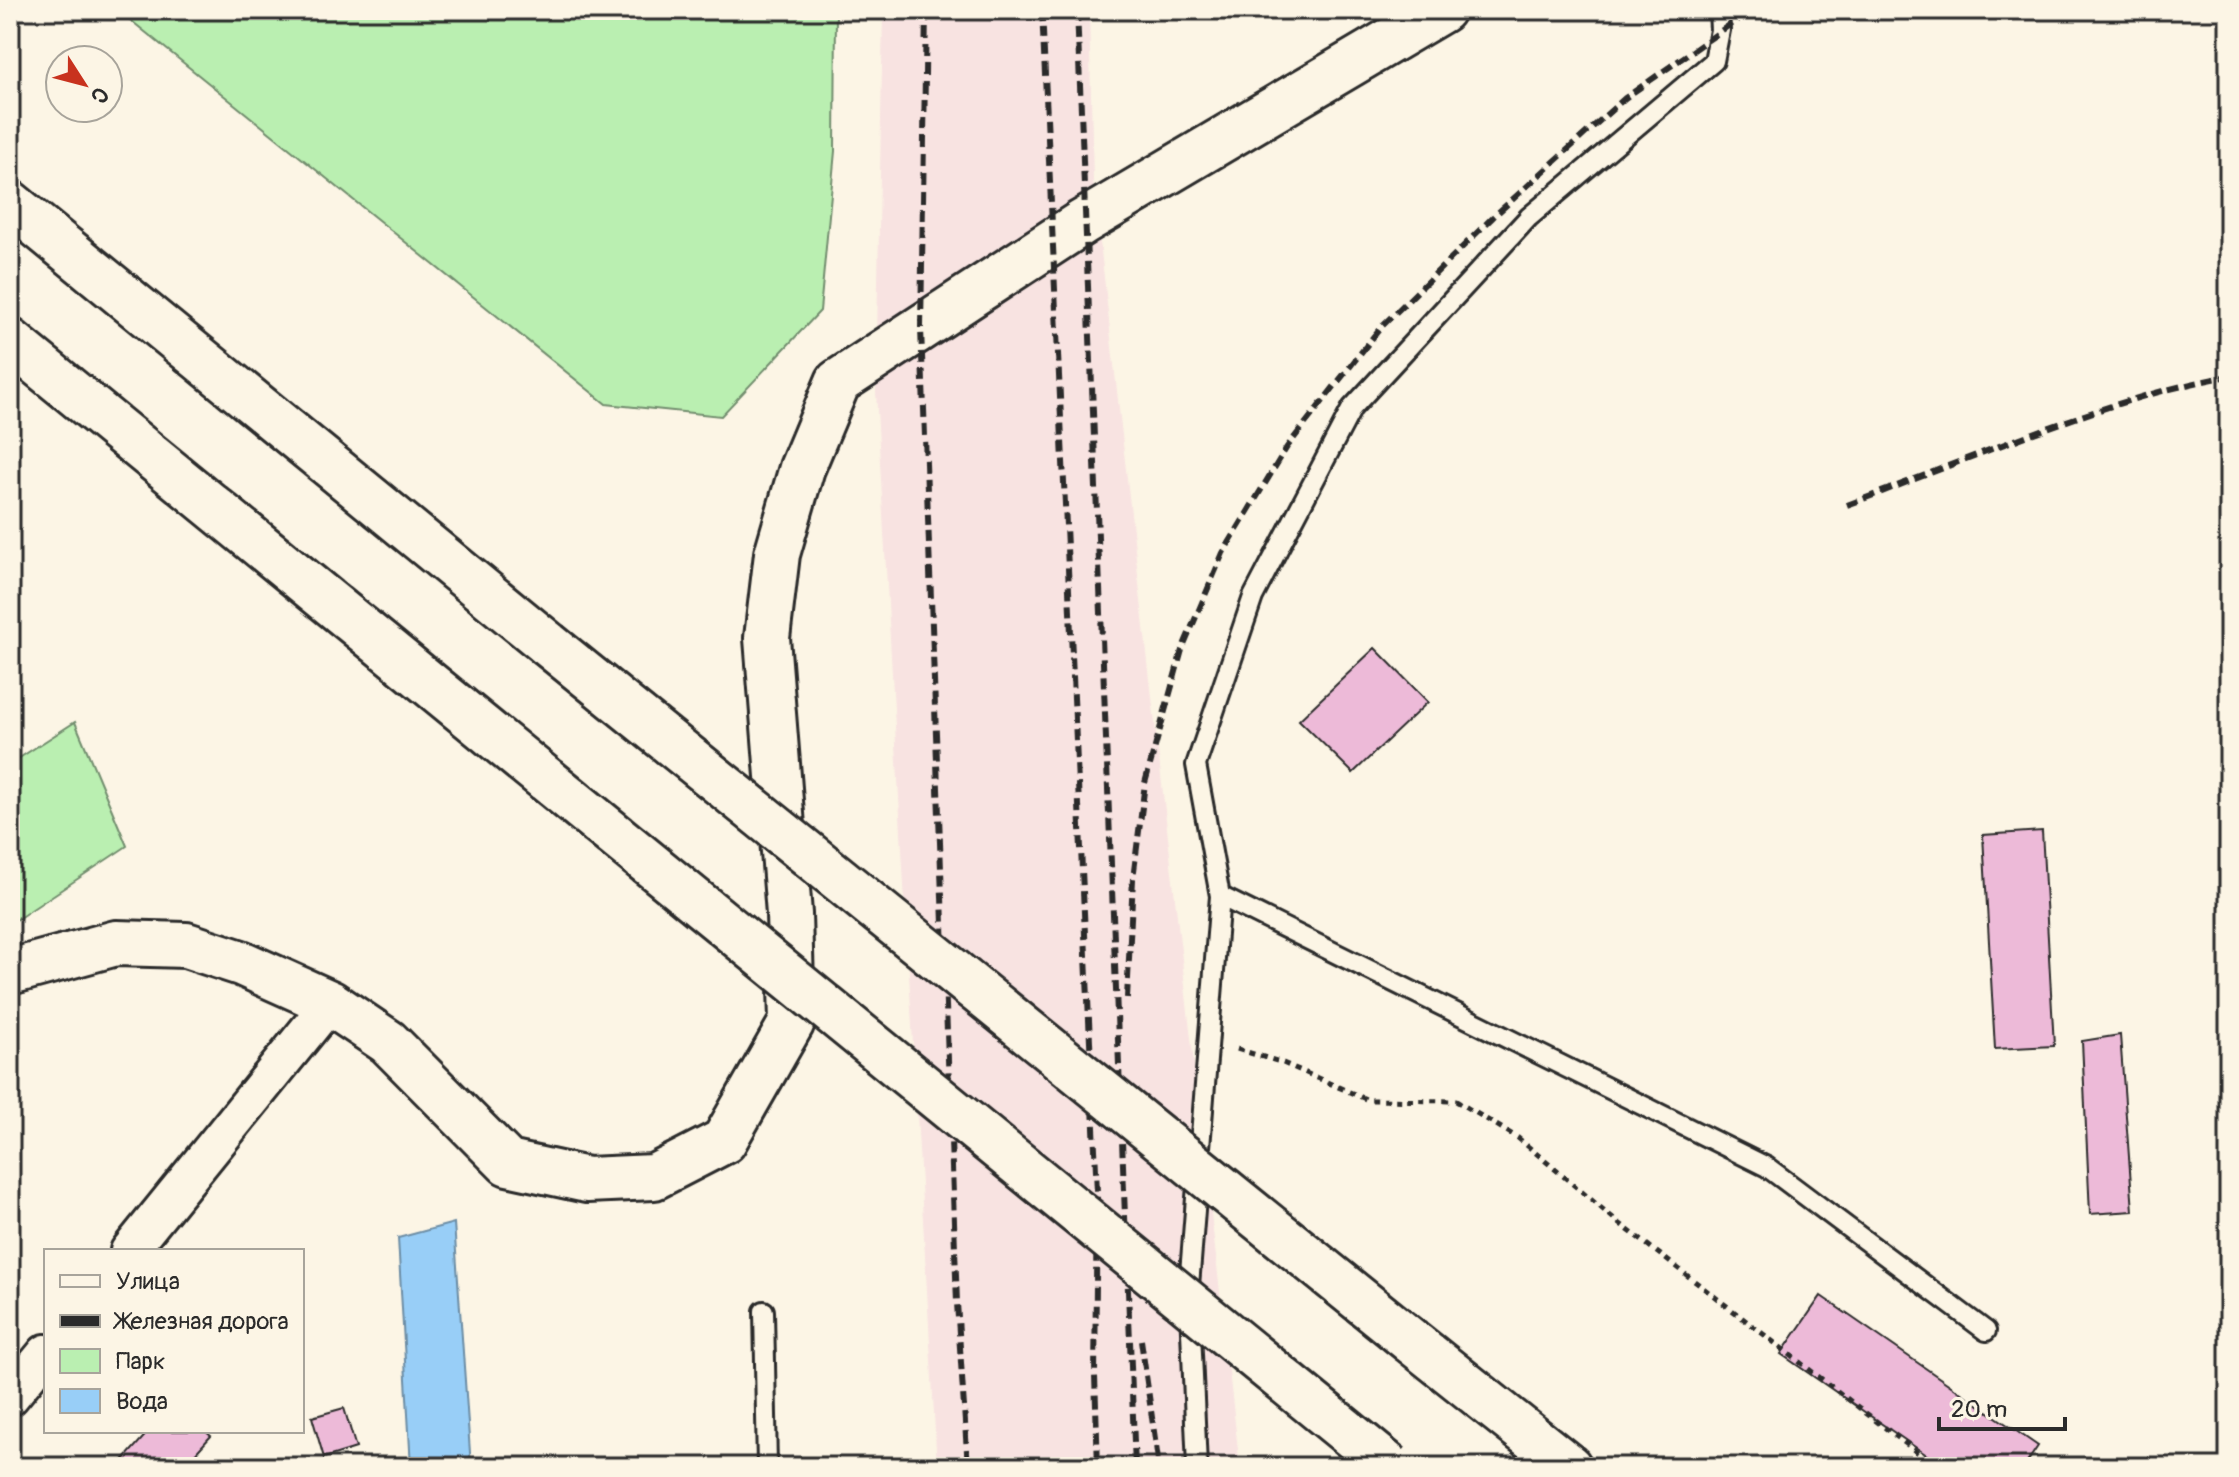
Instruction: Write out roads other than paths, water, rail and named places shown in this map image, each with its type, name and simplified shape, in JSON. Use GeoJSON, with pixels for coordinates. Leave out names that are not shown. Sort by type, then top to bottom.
{"type":"FeatureCollection","features":[{"type":"Feature","properties":{"kind":"main road"},"geometry":{"type":"LineString","coordinates":[[10,972],[116,943],[186,945],[241,963],[330,1003],[388,1042],[508,1163],[587,1180],[654,1177],[724,1141],[792,1022],[789,914],[767,638],[777,554],[802,468],[838,382],[1083,222],[1442,10]]}},
{"type":"Feature","properties":{"kind":"main road"},"geometry":{"type":"LineString","coordinates":[[10,203],[548,644],[1569,1467]]}},
{"type":"Feature","properties":{"kind":"main road"},"geometry":{"type":"LineString","coordinates":[[10,341],[1390,1467]]}},
{"type":"Feature","properties":{"kind":"street"},"geometry":{"type":"LineString","coordinates":[[131,1249],[330,1003]]}},
{"type":"Feature","properties":{"kind":"street"},"geometry":{"type":"LineString","coordinates":[[10,1397],[44,1355]]}},
{"type":"Feature","properties":{"kind":"lane"},"geometry":{"type":"LineString","coordinates":[[1197,1467],[1189,1286],[1220,896],[1196,765],[1253,597],[1352,408],[1529,217],[1714,61],[1720,30],[1719,10]]}},
{"type":"Feature","properties":{"kind":"lane"},"geometry":{"type":"LineString","coordinates":[[1220,896],[1767,1167],[1986,1331]]}},
{"type":"Feature","properties":{"kind":"lane"},"geometry":{"type":"LineString","coordinates":[[764,1311],[767,1467]]}},
{"type":"Feature","properties":{"kind":"water"},"geometry":{"type":"Polygon","coordinates":[[[454,1223],[471,1467],[411,1467],[398,1238],[454,1223]]]}},
{"type":"Feature","properties":{"kind":"railway"},"geometry":{"type":"LineString","coordinates":[[926,10],[921,328],[957,1303],[968,1467]]}},
{"type":"Feature","properties":{"kind":"railway"},"geometry":{"type":"LineString","coordinates":[[1042,10],[1097,1192],[1095,1376],[1098,1467]]}},
{"type":"Feature","properties":{"kind":"railway"},"geometry":{"type":"LineString","coordinates":[[1077,10],[1135,1467]]}},
{"type":"Feature","properties":{"kind":"railway"},"geometry":{"type":"LineString","coordinates":[[1127,998],[1133,879],[1145,783],[1182,650],[1223,553],[1287,447],[1381,327],[1493,217],[1625,98],[1751,10]]}},
{"type":"Feature","properties":{"kind":"railway"},"geometry":{"type":"LineString","coordinates":[[1847,505],[2084,415],[2229,376]]}},
{"type":"Feature","properties":{"kind":"railway"},"geometry":{"type":"LineString","coordinates":[[1141,1340],[1159,1467]]}}]}
